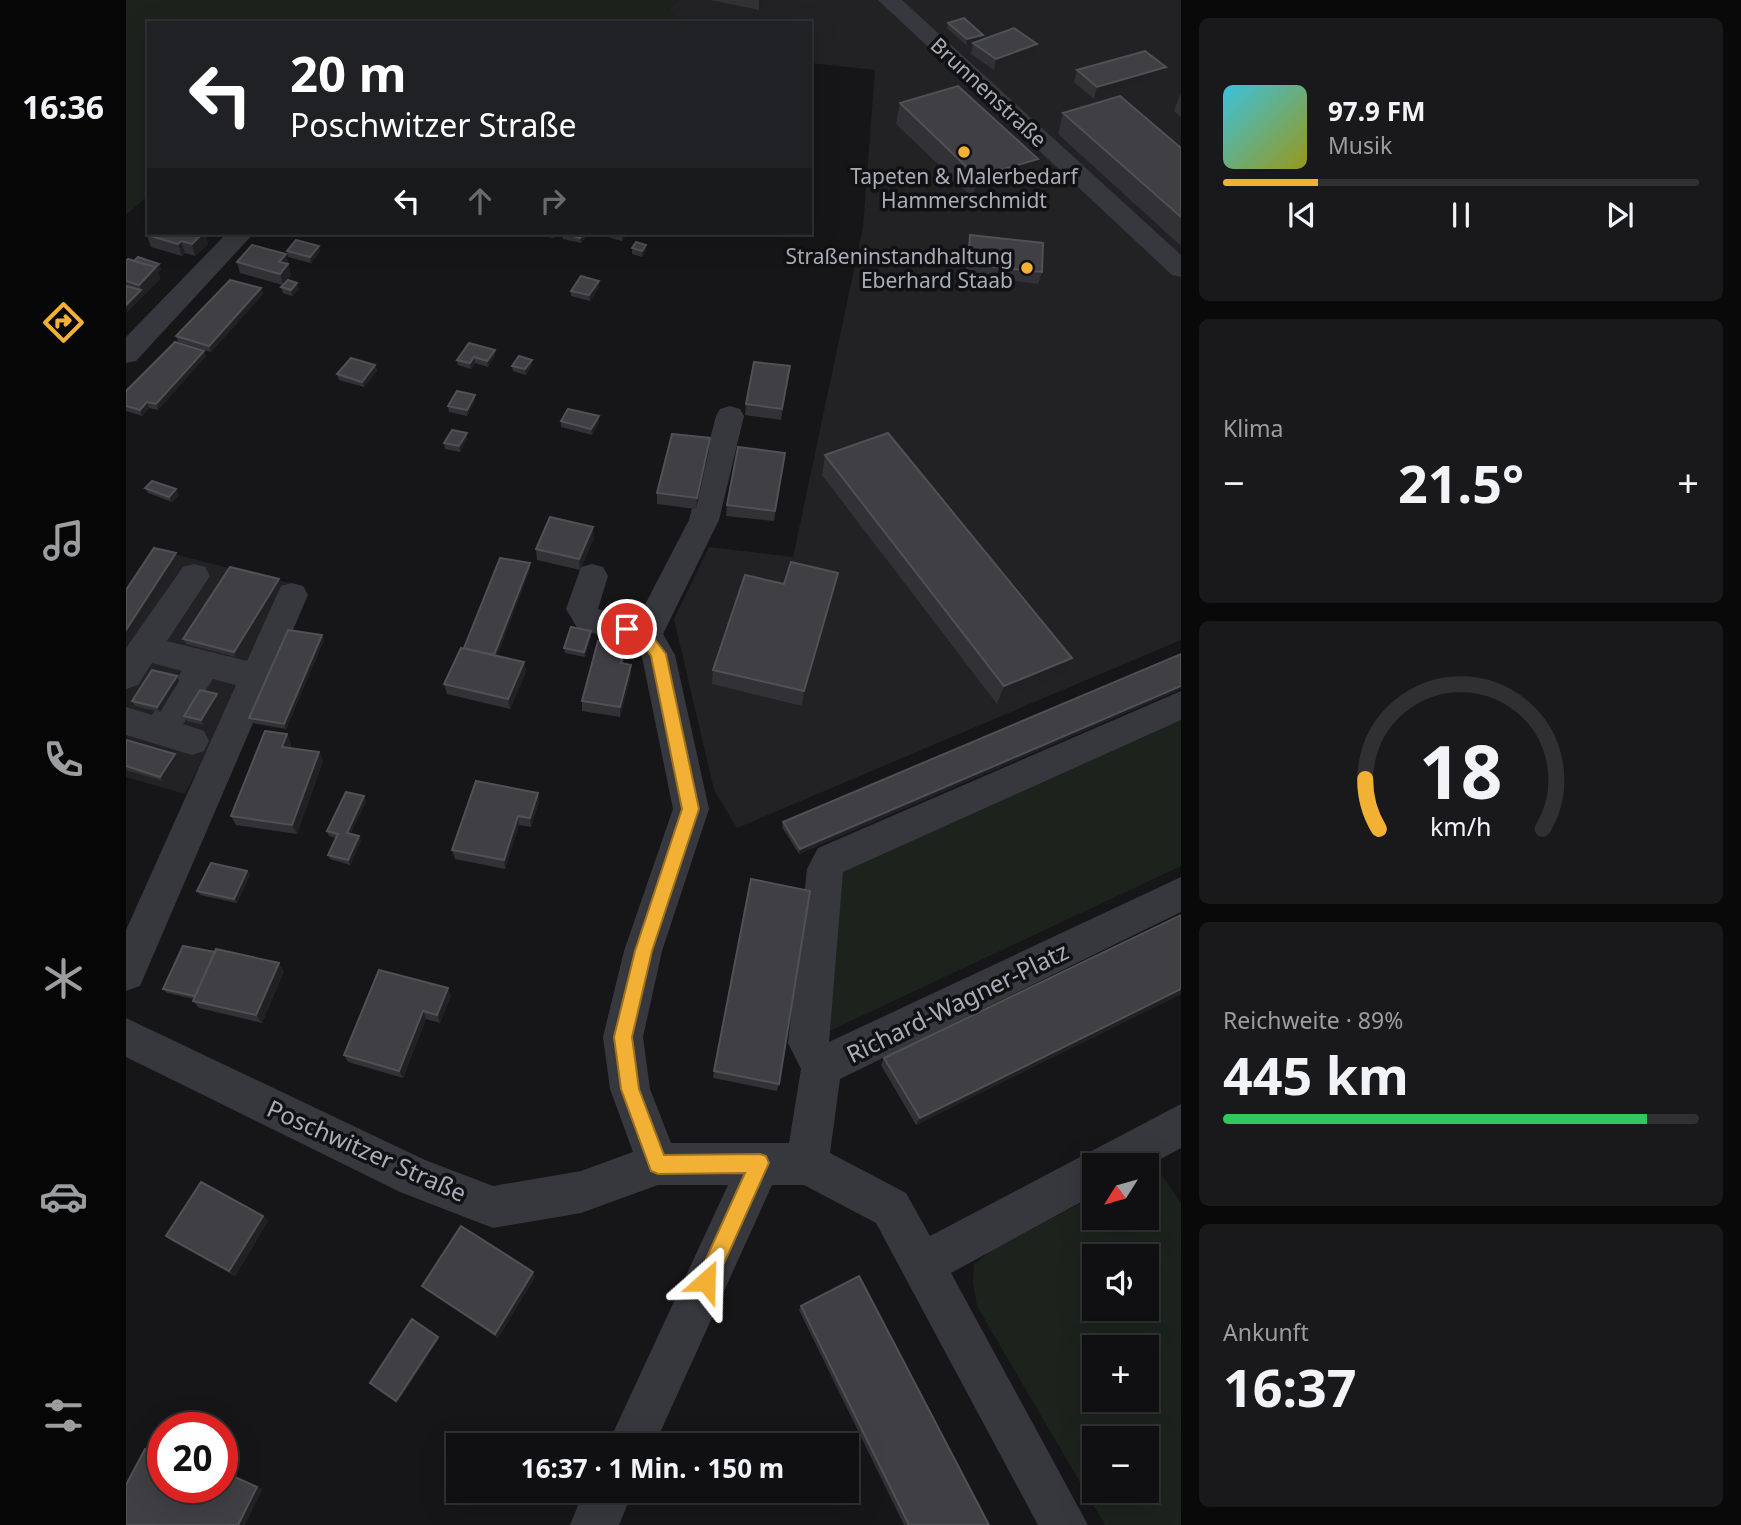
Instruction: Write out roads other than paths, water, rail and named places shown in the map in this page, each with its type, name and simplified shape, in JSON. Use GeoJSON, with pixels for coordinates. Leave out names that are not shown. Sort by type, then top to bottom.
{"type":"FeatureCollection","features":[{"type":"Feature","properties":{"kind":"street","name":"Brunnenstraße"},"geometry":{"type":"LineString","coordinates":[[889,0],[1181,270]]}},
{"type":"Feature","properties":{"kind":"street"},"geometry":{"type":"LineString","coordinates":[[126,354],[239,235]]}},
{"type":"Feature","properties":{"kind":"street"},"geometry":{"type":"LineString","coordinates":[[645,637],[704,520],[730,416]]}},
{"type":"Feature","properties":{"kind":"street"},"geometry":{"type":"LineString","coordinates":[[126,676],[194,576]]}},
{"type":"Feature","properties":{"kind":"street"},"geometry":{"type":"LineString","coordinates":[[592,576],[582,609],[584,617],[592,622],[627,629],[645,637],[658,654],[691,809],[643,951],[623,1037],[630,1089],[658,1164]]}},
{"type":"Feature","properties":{"kind":"street"},"geometry":{"type":"LineString","coordinates":[[126,973],[292,595]]}},
{"type":"Feature","properties":{"kind":"street"},"geometry":{"type":"LineString","coordinates":[[144,648],[258,677]]}},
{"type":"Feature","properties":{"kind":"street"},"geometry":{"type":"LineString","coordinates":[[126,721],[176,736],[205,664]]}},
{"type":"Feature","properties":{"kind":"street"},"geometry":{"type":"LineString","coordinates":[[821,1067],[808,1043],[825,869],[831,859],[1181,705]]}},
{"type":"Feature","properties":{"kind":"street","name":"Richard-Wagner-Platz"},"geometry":{"type":"LineString","coordinates":[[807,1164],[821,1067],[1181,894]]}},
{"type":"Feature","properties":{"kind":"street","name":"Poschwitzer Straße"},"geometry":{"type":"LineString","coordinates":[[126,1037],[415,1177],[493,1207],[581,1192],[658,1164],[807,1164],[891,1208],[923,1264]]}},
{"type":"Feature","properties":{"kind":"street"},"geometry":{"type":"LineString","coordinates":[[1130,1153],[1181,1125]]}},
{"type":"Feature","properties":{"kind":"street"},"geometry":{"type":"LineString","coordinates":[[636,1433],[760,1163]]}},
{"type":"Feature","properties":{"kind":"street"},"geometry":{"type":"LineString","coordinates":[[1064,1525],[923,1264],[1082,1178]]}},
{"type":"Feature","properties":{"kind":"street"},"geometry":{"type":"LineString","coordinates":[[594,1525],[604,1503]]}},
{"type":"Feature","properties":{"kind":"place","name":"Tapeten & Malerbedarf Hammerschmidt"},"geometry":{"type":"Point","coordinates":[964,152]}},
{"type":"Feature","properties":{"kind":"place","name":"Straßeninstandhaltung Eberhard Staab"},"geometry":{"type":"Point","coordinates":[1027,268]}}]}
